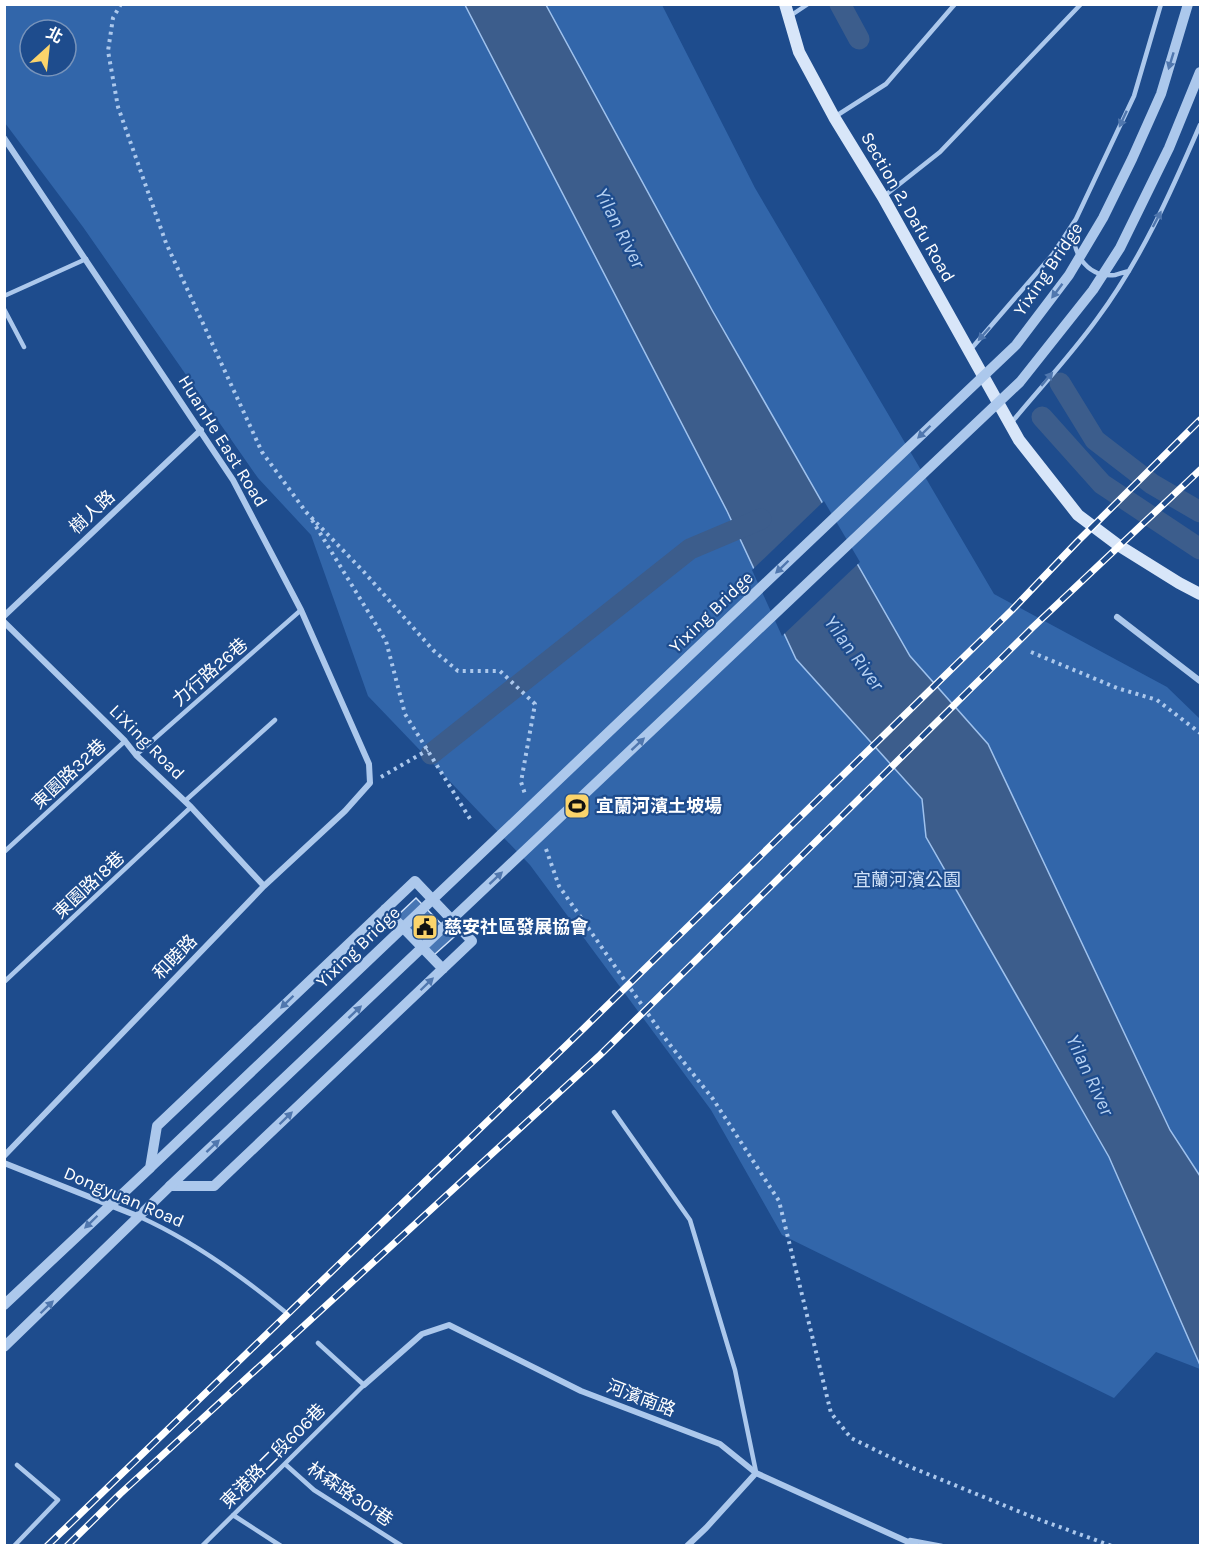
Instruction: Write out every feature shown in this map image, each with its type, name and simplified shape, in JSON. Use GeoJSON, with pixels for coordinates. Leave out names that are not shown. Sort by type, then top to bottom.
{"type":"FeatureCollection","features":[{"type":"Feature","properties":{"kind":"main road","name":"Section 2, Dafu Road"},"geometry":{"type":"LineString","coordinates":[[787,10],[799,52],[834,117],[884,197],[1019,440],[1078,515],[1118,545],[1179,584],[1200,594]]}},
{"type":"Feature","properties":{"kind":"street","name":"Yixing Bridge"},"geometry":{"type":"LineString","coordinates":[[4,1305],[1016,345],[1069,275],[1108,208],[1161,94],[1188,4]]}},
{"type":"Feature","properties":{"kind":"street"},"geometry":{"type":"LineString","coordinates":[[4,1347],[170,1186],[1020,382],[1093,290],[1120,249],[1191,99],[1200,72]]}},
{"type":"Feature","properties":{"kind":"street","name":"HuanHe East Road"},"geometry":{"type":"LineString","coordinates":[[4,138],[233,480],[301,610],[369,764],[370,783]]}},
{"type":"Feature","properties":{"kind":"street","name":"樹人路"},"geometry":{"type":"LineString","coordinates":[[4,616],[201,430]]}},
{"type":"Feature","properties":{"kind":"street"},"geometry":{"type":"LineString","coordinates":[[1117,617],[1200,681]]}},
{"type":"Feature","properties":{"kind":"street","name":"LiXing Road"},"geometry":{"type":"LineString","coordinates":[[4,622],[191,807],[264,886]]}},
{"type":"Feature","properties":{"kind":"street","name":"和睦路"},"geometry":{"type":"LineString","coordinates":[[4,1156],[264,886],[345,811],[370,783]]}},
{"type":"Feature","properties":{"kind":"street"},"geometry":{"type":"LineString","coordinates":[[150,1168],[157,1126],[415,881],[472,941],[214,1186],[170,1186]]}},
{"type":"Feature","properties":{"kind":"street"},"geometry":{"type":"LineString","coordinates":[[385,909],[442,969]]}},
{"type":"Feature","properties":{"kind":"street","name":"Dongyuan Road"},"geometry":{"type":"LineString","coordinates":[[4,1163],[140,1217]]}},
{"type":"Feature","properties":{"kind":"street","name":"河濱南路"},"geometry":{"type":"LineString","coordinates":[[364,1386],[422,1334],[449,1325],[581,1390],[720,1444],[756,1473],[917,1545]]}},
{"type":"Feature","properties":{"kind":"street"},"geometry":{"type":"LineString","coordinates":[[687,1545],[706,1528],[756,1473]]}},
{"type":"Feature","properties":{"kind":"lane"},"geometry":{"type":"LineString","coordinates":[[787,10],[808,4]]}},
{"type":"Feature","properties":{"kind":"lane"},"geometry":{"type":"LineString","coordinates":[[834,117],[886,84],[955,4]]}},
{"type":"Feature","properties":{"kind":"lane"},"geometry":{"type":"LineString","coordinates":[[884,197],[940,152],[1081,4]]}},
{"type":"Feature","properties":{"kind":"lane"},"geometry":{"type":"LineString","coordinates":[[970,350],[1053,254],[1076,219],[1134,96],[1161,4]]}},
{"type":"Feature","properties":{"kind":"lane"},"geometry":{"type":"LineString","coordinates":[[1010,424],[1097,320],[1129,271],[1170,194],[1200,125]]}},
{"type":"Feature","properties":{"kind":"lane"},"geometry":{"type":"LineString","coordinates":[[1076,219],[1072,235],[1075,250],[1084,264],[1098,273],[1113,275],[1129,271]]}},
{"type":"Feature","properties":{"kind":"lane"},"geometry":{"type":"LineString","coordinates":[[4,296],[86,259]]}},
{"type":"Feature","properties":{"kind":"lane"},"geometry":{"type":"LineString","coordinates":[[4,309],[24,347]]}},
{"type":"Feature","properties":{"kind":"lane","name":"力行路26巷"},"geometry":{"type":"LineString","coordinates":[[136,755],[301,610]]}},
{"type":"Feature","properties":{"kind":"lane"},"geometry":{"type":"LineString","coordinates":[[185,801],[275,720]]}},
{"type":"Feature","properties":{"kind":"lane","name":"東園路32巷"},"geometry":{"type":"LineString","coordinates":[[4,852],[125,741]]}},
{"type":"Feature","properties":{"kind":"lane","name":"東園路18巷"},"geometry":{"type":"LineString","coordinates":[[4,982],[191,807]]}},
{"type":"Feature","properties":{"kind":"lane"},"geometry":{"type":"LineString","coordinates":[[614,1112],[690,1220],[735,1370],[756,1473]]}},
{"type":"Feature","properties":{"kind":"lane","name":"Dongyuan Road"},"geometry":{"type":"LineString","coordinates":[[140,1217],[185,1239],[240,1275],[284,1311]]}},
{"type":"Feature","properties":{"kind":"lane"},"geometry":{"type":"LineString","coordinates":[[318,1343],[364,1386]]}},
{"type":"Feature","properties":{"kind":"lane","name":"東港路二段606巷"},"geometry":{"type":"LineString","coordinates":[[202,1545],[364,1386]]}},
{"type":"Feature","properties":{"kind":"lane","name":"林森路301巷"},"geometry":{"type":"LineString","coordinates":[[285,1464],[314,1490],[402,1545]]}},
{"type":"Feature","properties":{"kind":"lane"},"geometry":{"type":"LineString","coordinates":[[14,1545],[58,1500],[17,1465]]}},
{"type":"Feature","properties":{"kind":"lane"},"geometry":{"type":"LineString","coordinates":[[233,1515],[281,1545]]}},
{"type":"Feature","properties":{"kind":"lane"},"geometry":{"type":"LineString","coordinates":[[904,1540],[942,1545]]}},
{"type":"Feature","properties":{"kind":"path"},"geometry":{"type":"LineString","coordinates":[[306,512],[386,641],[405,714],[472,822]]}},
{"type":"Feature","properties":{"kind":"path"},"geometry":{"type":"LineString","coordinates":[[1031,652],[1117,688],[1157,700],[1200,733]]}},
{"type":"Feature","properties":{"kind":"path"},"geometry":{"type":"LineString","coordinates":[[370,783],[428,750]]}},
{"type":"Feature","properties":{"kind":"green space","name":"宜蘭河濱公園"},"geometry":{"type":"Polygon","coordinates":[[[5,5],[662,5],[755,188],[994,594],[1167,687],[1200,719],[1200,1369],[1156,1352],[1114,1398],[782,1235],[711,1110],[530,865],[368,696],[311,535],[258,478],[83,227],[5,123],[5,5]]]}},
{"type":"Feature","properties":{"kind":"water","name":"Yilan River"},"geometry":{"type":"Polygon","coordinates":[[[465,5],[546,5],[712,310],[910,656],[988,744],[1170,1130],[1200,1176],[1200,1365],[1109,1157],[926,837],[922,799],[796,659],[727,511],[465,5]]]}},
{"type":"Feature","properties":{"kind":"pier"},"geometry":{"type":"Polygon","coordinates":[[[824,501],[860,562],[782,636],[752,570],[824,501]]]}},
{"type":"Feature","properties":{"kind":"building","name":"慈安社區發展協會"},"geometry":{"type":"Polygon","coordinates":[[[416,898],[454,937],[434,955],[397,916],[416,898]]]}},
{"type":"Feature","properties":{"kind":"waterway"},"geometry":{"type":"LineString","coordinates":[[840,4],[859,39]]}},
{"type":"Feature","properties":{"kind":"waterway"},"geometry":{"type":"LineString","coordinates":[[1060,383],[1095,440],[1152,484],[1200,512]]}},
{"type":"Feature","properties":{"kind":"waterway"},"geometry":{"type":"LineString","coordinates":[[1042,417],[1102,484],[1200,549]]}},
{"type":"Feature","properties":{"kind":"waterway"},"geometry":{"type":"LineString","coordinates":[[431,754],[690,549],[761,519]]}},
{"type":"Feature","properties":{"kind":"railway"},"geometry":{"type":"LineString","coordinates":[[47,1546],[579,1033],[1012,610],[1200,420]]}},
{"type":"Feature","properties":{"kind":"railway"},"geometry":{"type":"LineString","coordinates":[[67,1546],[120,1494],[600,1055],[1032,628],[1200,470]]}},
{"type":"Feature","properties":{"kind":"place","name":"宜蘭河濱土坡場"},"geometry":{"type":"Point","coordinates":[577,806]}},
{"type":"Feature","properties":{"kind":"place","name":"慈安社區發展協會"},"geometry":{"type":"Point","coordinates":[425,927]}}]}
